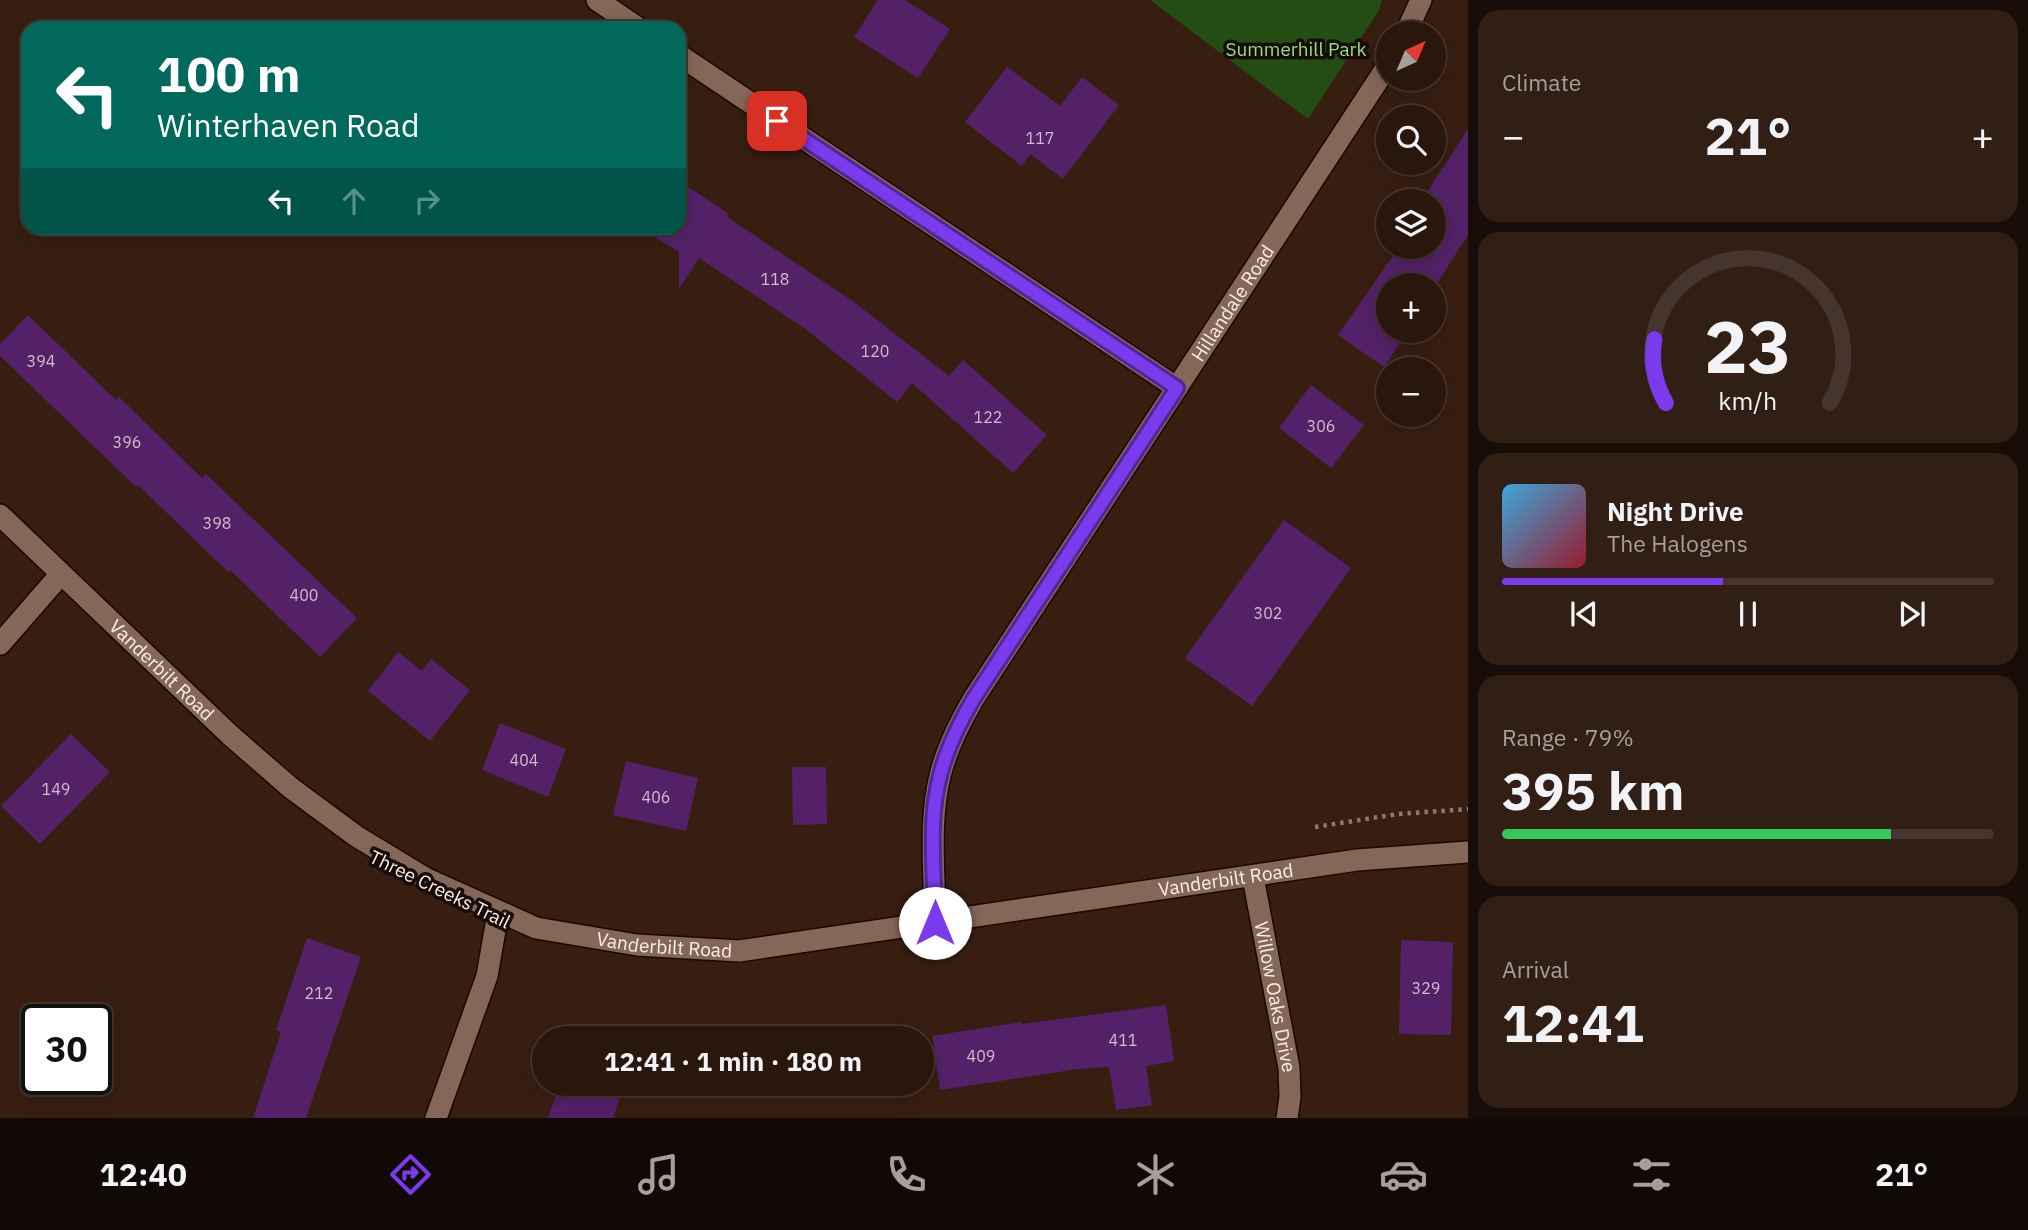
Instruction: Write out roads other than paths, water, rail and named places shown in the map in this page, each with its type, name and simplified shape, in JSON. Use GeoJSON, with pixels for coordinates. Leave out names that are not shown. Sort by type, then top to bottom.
{"type":"FeatureCollection","features":[{"type":"Feature","properties":{"kind":"street"},"geometry":{"type":"LineString","coordinates":[[597,0],[628,21]]}},
{"type":"Feature","properties":{"kind":"street"},"geometry":{"type":"LineString","coordinates":[[1411,21],[1421,0]]}},
{"type":"Feature","properties":{"kind":"street"},"geometry":{"type":"LineString","coordinates":[[686,60],[1177,388]]}},
{"type":"Feature","properties":{"kind":"street","name":"Hillandale Road"},"geometry":{"type":"LineString","coordinates":[[935,923],[934,814],[940,774],[954,734],[974,698],[1376,83]]}},
{"type":"Feature","properties":{"kind":"street","name":"Vanderbilt Road"},"geometry":{"type":"LineString","coordinates":[[0,515],[230,735],[291,788],[356,836],[425,878],[536,928],[637,945],[739,951],[1357,860],[1468,852]]}},
{"type":"Feature","properties":{"kind":"street"},"geometry":{"type":"LineString","coordinates":[[0,644],[61,575]]}},
{"type":"Feature","properties":{"kind":"street","name":"Willow Oaks Drive"},"geometry":{"type":"LineString","coordinates":[[1253,877],[1289,1069],[1290,1097],[1287,1118]]}},
{"type":"Feature","properties":{"kind":"street"},"geometry":{"type":"LineString","coordinates":[[436,1118],[487,976],[498,913]]}},
{"type":"Feature","properties":{"kind":"park label","name":"Summerhill Park"},"geometry":{"type":"Point","coordinates":[1296,49]}}]}
